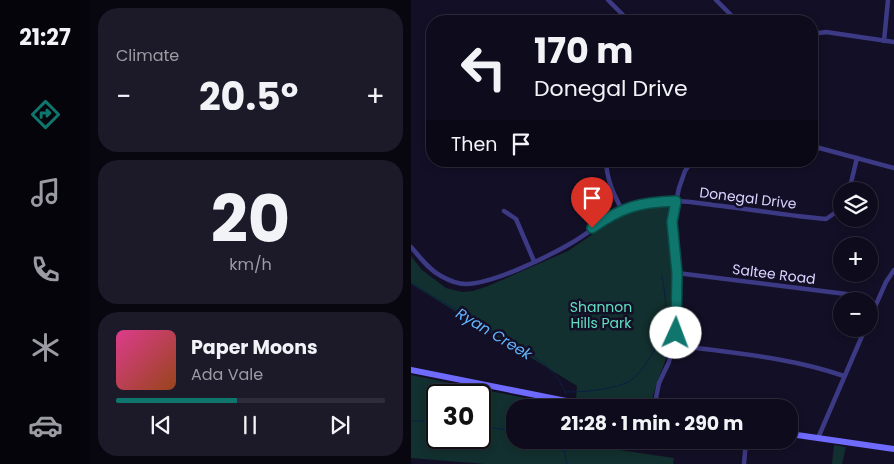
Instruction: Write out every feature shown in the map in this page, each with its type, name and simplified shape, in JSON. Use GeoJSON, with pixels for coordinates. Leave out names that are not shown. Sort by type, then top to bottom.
{"type":"FeatureCollection","features":[{"type":"Feature","properties":{"kind":"street"},"geometry":{"type":"LineString","coordinates":[[608,0],[623,15]]}},
{"type":"Feature","properties":{"kind":"street"},"geometry":{"type":"LineString","coordinates":[[716,0],[731,15]]}},
{"type":"Feature","properties":{"kind":"street"},"geometry":{"type":"LineString","coordinates":[[884,41],[888,0]]}},
{"type":"Feature","properties":{"kind":"street"},"geometry":{"type":"LineString","coordinates":[[818,33],[825,32],[894,42]]}},
{"type":"Feature","properties":{"kind":"street"},"geometry":{"type":"LineString","coordinates":[[818,148],[894,168]]}},
{"type":"Feature","properties":{"kind":"street"},"geometry":{"type":"LineString","coordinates":[[851,182],[857,158]]}},
{"type":"Feature","properties":{"kind":"street"},"geometry":{"type":"LineString","coordinates":[[606,167],[611,189],[622,210]]}},
{"type":"Feature","properties":{"kind":"street"},"geometry":{"type":"LineString","coordinates":[[656,399],[659,383],[674,345],[677,273],[672,222],[676,201],[688,167]]}},
{"type":"Feature","properties":{"kind":"street","name":"Donegal Drive"},"geometry":{"type":"LineString","coordinates":[[411,247],[430,269],[441,276],[465,284],[480,282],[534,261],[570,244],[622,210],[645,202],[676,201],[826,219],[833,214]]}},
{"type":"Feature","properties":{"kind":"street"},"geometry":{"type":"LineString","coordinates":[[504,211],[516,219],[534,261]]}},
{"type":"Feature","properties":{"kind":"street"},"geometry":{"type":"LineString","coordinates":[[878,300],[894,270]]}},
{"type":"Feature","properties":{"kind":"street","name":"Saltee Road"},"geometry":{"type":"LineString","coordinates":[[677,273],[833,292]]}},
{"type":"Feature","properties":{"kind":"street"},"geometry":{"type":"LineString","coordinates":[[818,438],[861,337]]}},
{"type":"Feature","properties":{"kind":"street"},"geometry":{"type":"LineString","coordinates":[[674,345],[783,359],[808,364],[844,376]]}},
{"type":"Feature","properties":{"kind":"street"},"geometry":{"type":"LineString","coordinates":[[411,370],[556,399]]}},
{"type":"Feature","properties":{"kind":"street"},"geometry":{"type":"LineString","coordinates":[[798,435],[894,449]]}},
{"type":"Feature","properties":{"kind":"street"},"geometry":{"type":"LineString","coordinates":[[744,464],[745,449]]}},
{"type":"Feature","properties":{"kind":"green space","name":"Shannon Hills Park"},"geometry":{"type":"Polygon","coordinates":[[[666,205],[670,207],[669,234],[674,296],[673,321],[670,344],[653,399],[576,399],[577,386],[411,284],[411,256],[422,270],[446,288],[462,292],[473,291],[568,251],[612,221],[635,210],[666,205]]]}},
{"type":"Feature","properties":{"kind":"green space"},"geometry":{"type":"Polygon","coordinates":[[[411,375],[456,384],[426,384],[426,449],[491,449],[491,391],[530,399],[506,399],[506,449],[613,449],[674,458],[673,464],[485,464],[411,458],[411,375]]]}},
{"type":"Feature","properties":{"kind":"green space"},"geometry":{"type":"Polygon","coordinates":[[[834,445],[846,447],[842,464],[832,464],[834,445]]]}},
{"type":"Feature","properties":{"kind":"waterway"},"geometry":{"type":"LineString","coordinates":[[565,392],[580,392],[612,387],[626,383],[638,374],[649,360],[665,323],[662,276]]}},
{"type":"Feature","properties":{"kind":"waterway","name":"Ryan Creek"},"geometry":{"type":"LineString","coordinates":[[411,283],[537,359],[559,380],[566,395]]}},
{"type":"Feature","properties":{"kind":"waterway"},"geometry":{"type":"LineString","coordinates":[[411,421],[426,421]]}},
{"type":"Feature","properties":{"kind":"waterway"},"geometry":{"type":"LineString","coordinates":[[491,428],[506,430]]}},
{"type":"Feature","properties":{"kind":"waterway","name":"Ryan Creek"},"geometry":{"type":"LineString","coordinates":[[564,449],[567,464]]}},
{"type":"Feature","properties":{"kind":"route"},"geometry":{"type":"LineString","coordinates":[[592,228],[622,210],[645,202],[676,201],[672,222],[677,273],[676,333]]}}]}
